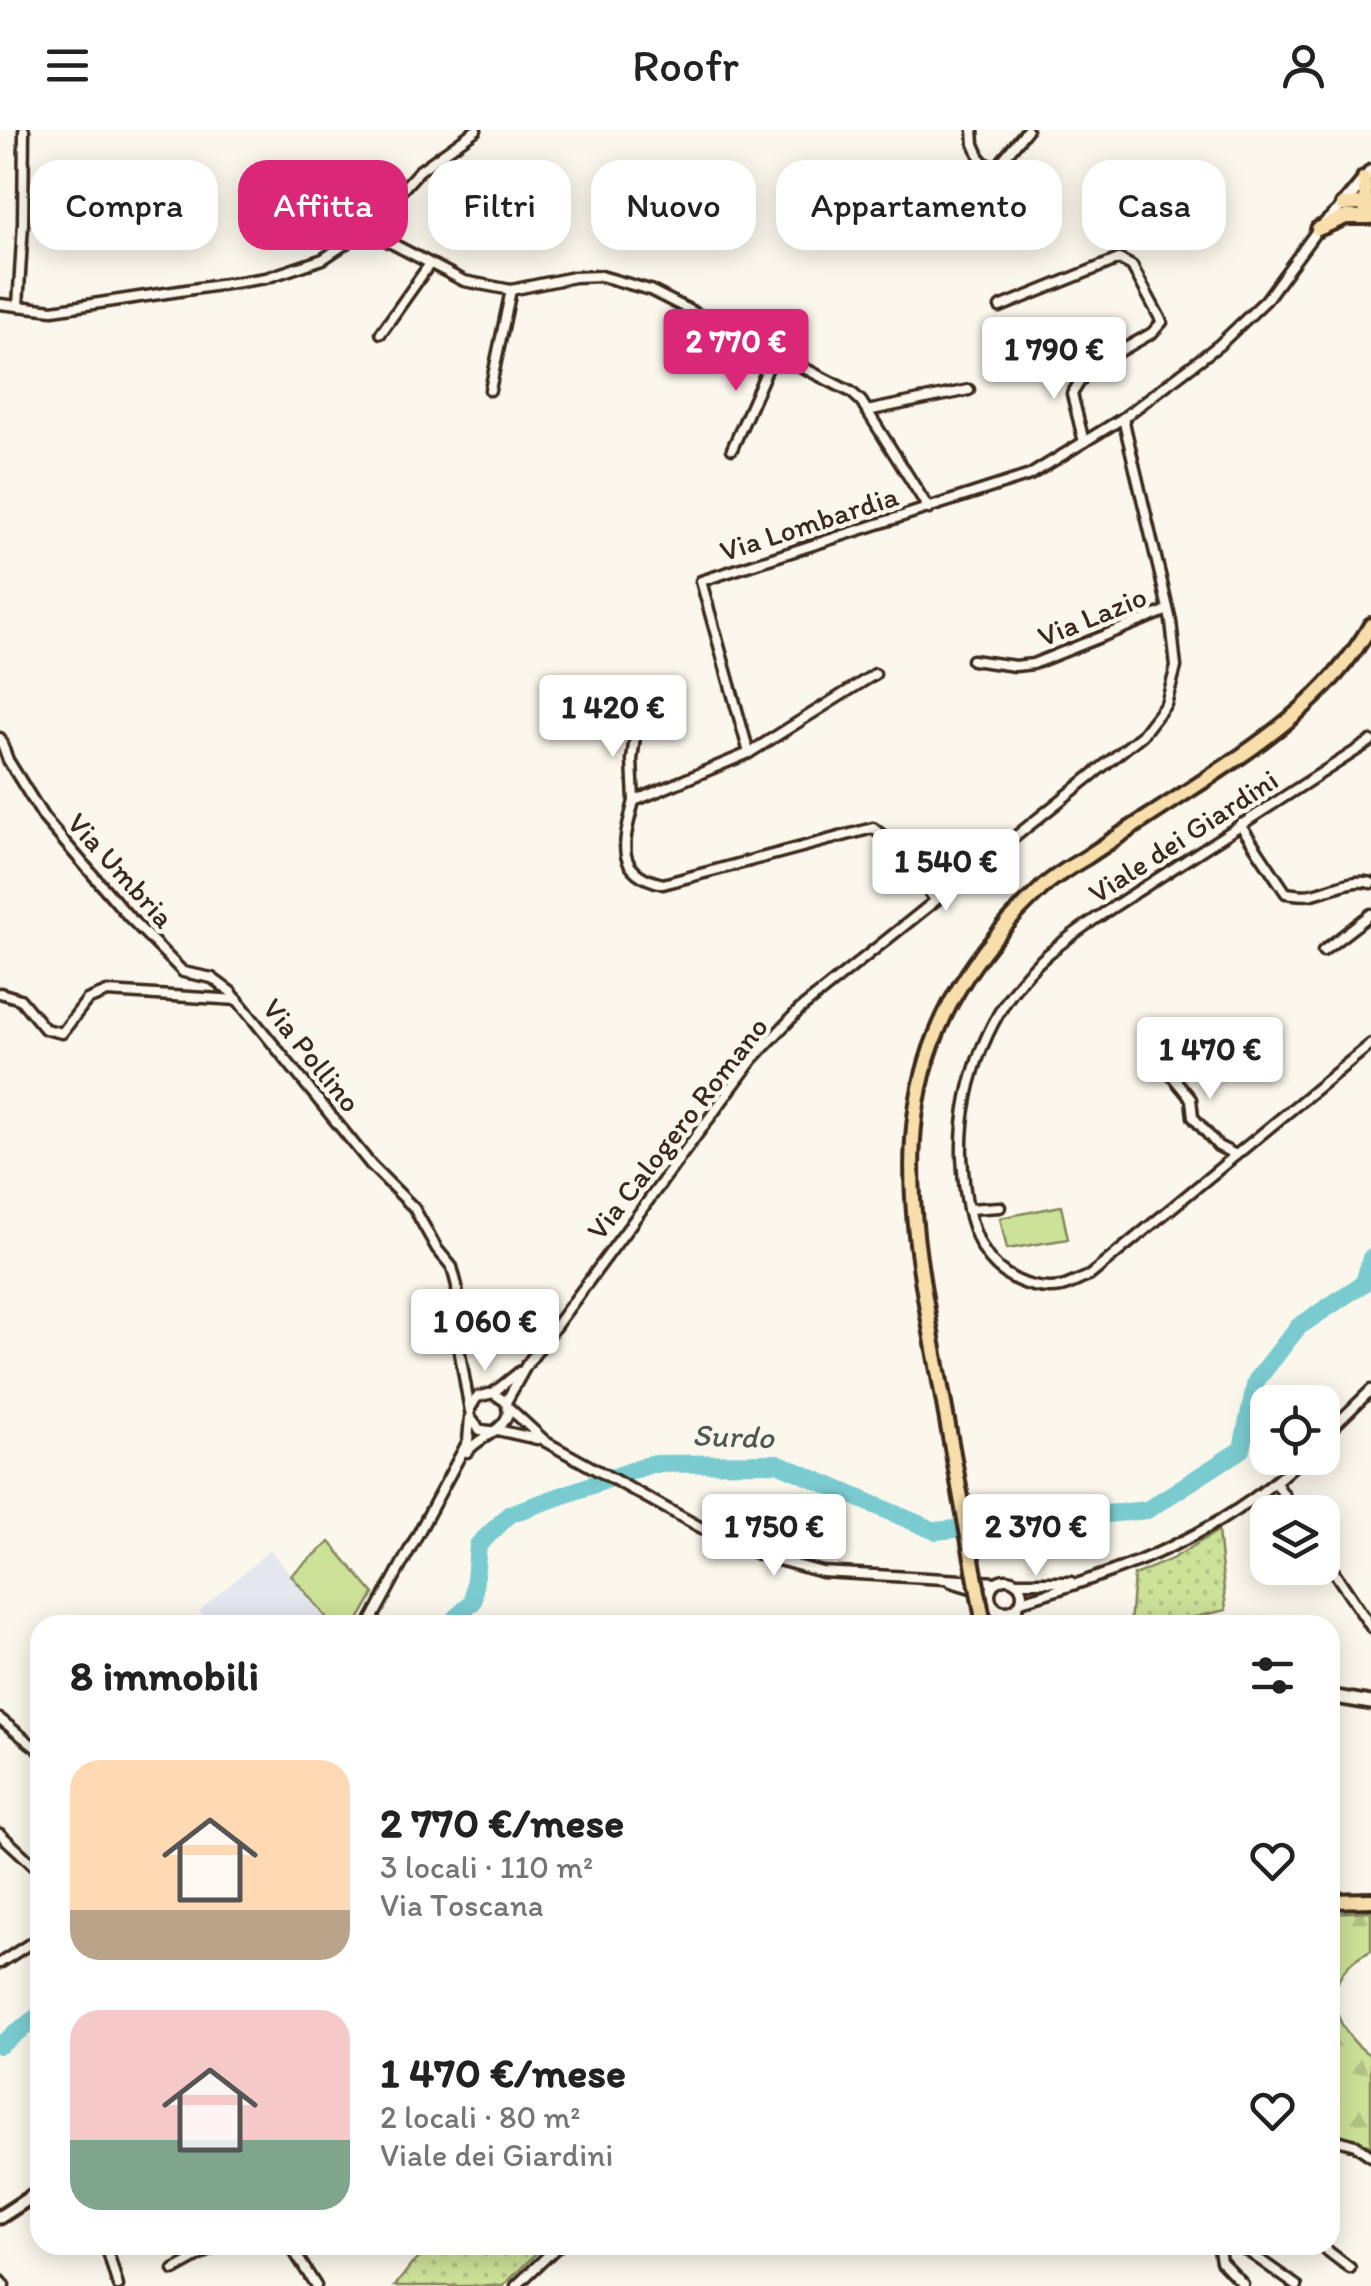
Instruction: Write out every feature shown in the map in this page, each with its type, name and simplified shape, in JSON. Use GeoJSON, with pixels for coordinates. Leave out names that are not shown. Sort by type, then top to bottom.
{"type":"FeatureCollection","features":[{"type":"Feature","properties":{"kind":"highway"},"geometry":{"type":"LineString","coordinates":[[1367,175],[1366,201],[1371,207]]}},
{"type":"Feature","properties":{"kind":"highway"},"geometry":{"type":"LineString","coordinates":[[1343,205],[1371,207]]}},
{"type":"Feature","properties":{"kind":"highway"},"geometry":{"type":"LineString","coordinates":[[1343,205],[1355,215]]}},
{"type":"Feature","properties":{"kind":"highway"},"geometry":{"type":"LineString","coordinates":[[1318,229],[1355,215],[1371,217]]}},
{"type":"Feature","properties":{"kind":"highway"},"geometry":{"type":"LineString","coordinates":[[982,1615],[913,1224],[910,1153],[922,1073],[946,1009],[988,943],[1046,884],[1267,739],[1314,700],[1371,625]]}},
{"type":"Feature","properties":{"kind":"highway"},"geometry":{"type":"LineString","coordinates":[[1340,1899],[1371,1900]]}},
{"type":"Feature","properties":{"kind":"main road"},"geometry":{"type":"LineString","coordinates":[[1340,1698],[1371,1703]]}},
{"type":"Feature","properties":{"kind":"main road"},"geometry":{"type":"LineString","coordinates":[[0,2216],[30,2197]]}},
{"type":"Feature","properties":{"kind":"street"},"geometry":{"type":"LineString","coordinates":[[18,306],[24,130]]}},
{"type":"Feature","properties":{"kind":"street"},"geometry":{"type":"LineString","coordinates":[[408,183],[476,130]]}},
{"type":"Feature","properties":{"kind":"street"},"geometry":{"type":"LineString","coordinates":[[973,130],[978,154],[987,166],[996,168],[1026,130]]}},
{"type":"Feature","properties":{"kind":"street"},"geometry":{"type":"LineString","coordinates":[[402,250],[464,281],[511,290],[574,278],[612,279],[650,290],[851,392],[929,508],[1030,475],[1123,418],[1219,345],[1254,311],[1318,229],[1367,175]]}},
{"type":"Feature","properties":{"kind":"street"},"geometry":{"type":"LineString","coordinates":[[0,304],[53,310],[266,278],[336,250]]}},
{"type":"Feature","properties":{"kind":"street"},"geometry":{"type":"LineString","coordinates":[[1000,307],[1119,259],[1132,266],[1162,322],[1152,333],[1086,370],[1072,394],[1084,442]]}},
{"type":"Feature","properties":{"kind":"street"},"geometry":{"type":"LineString","coordinates":[[381,332],[429,265]]}},
{"type":"Feature","properties":{"kind":"street"},"geometry":{"type":"LineString","coordinates":[[490,390],[511,290]]}},
{"type":"Feature","properties":{"kind":"street"},"geometry":{"type":"LineString","coordinates":[[732,449],[774,354]]}},
{"type":"Feature","properties":{"kind":"street"},"geometry":{"type":"LineString","coordinates":[[867,411],[969,390]]}},
{"type":"Feature","properties":{"kind":"street","name":"Via Calogero Romano"},"geometry":{"type":"LineString","coordinates":[[526,1366],[752,1059],[799,1010],[1142,735],[1166,704],[1176,667],[1168,610],[1123,418]]}},
{"type":"Feature","properties":{"kind":"street","name":"Via Lombardia"},"geometry":{"type":"LineString","coordinates":[[749,754],[701,581],[929,508]]}},
{"type":"Feature","properties":{"kind":"street","name":"Via Lazio"},"geometry":{"type":"LineString","coordinates":[[972,660],[1015,666],[1033,664],[1168,610]]}},
{"type":"Feature","properties":{"kind":"street"},"geometry":{"type":"LineString","coordinates":[[634,801],[749,754],[875,674]]}},
{"type":"Feature","properties":{"kind":"street"},"geometry":{"type":"LineString","coordinates":[[636,722],[632,760],[634,801],[624,844],[629,868],[641,879],[663,884],[872,828],[897,848],[934,900]]}},
{"type":"Feature","properties":{"kind":"street","name":"Via Umbria"},"geometry":{"type":"LineString","coordinates":[[0,738],[8,760],[44,818],[129,917],[182,972],[212,978],[238,1000]]}},
{"type":"Feature","properties":{"kind":"street","name":"Viale dei Giardini"},"geometry":{"type":"LineString","coordinates":[[1371,741],[1240,824],[1046,956],[1017,987],[990,1028],[972,1076],[961,1131],[964,1188],[974,1233],[994,1268],[1026,1284],[1060,1287],[1089,1276],[1371,1044]]}},
{"type":"Feature","properties":{"kind":"street"},"geometry":{"type":"LineString","coordinates":[[1240,824],[1286,893],[1308,895],[1347,883],[1371,883]]}},
{"type":"Feature","properties":{"kind":"street"},"geometry":{"type":"LineString","coordinates":[[1324,950],[1371,914]]}},
{"type":"Feature","properties":{"kind":"street","name":"Via Pollino"},"geometry":{"type":"LineString","coordinates":[[0,993],[20,999],[46,1029],[62,1033],[88,1000],[107,992],[238,1000],[371,1165],[414,1208],[452,1267],[458,1286],[462,1373],[470,1414]]}},
{"type":"Feature","properties":{"kind":"street"},"geometry":{"type":"LineString","coordinates":[[1168,1071],[1191,1100],[1192,1117],[1218,1146],[1236,1155]]}},
{"type":"Feature","properties":{"kind":"street"},"geometry":{"type":"LineString","coordinates":[[968,1209],[1000,1208]]}},
{"type":"Feature","properties":{"kind":"street"},"geometry":{"type":"LineString","coordinates":[[374,1615],[468,1441],[470,1414],[477,1397],[505,1386],[526,1366]]}},
{"type":"Feature","properties":{"kind":"street"},"geometry":{"type":"LineString","coordinates":[[452,1472],[474,1443],[505,1423],[507,1405],[526,1366]]}},
{"type":"Feature","properties":{"kind":"street"},"geometry":{"type":"LineString","coordinates":[[462,1373],[474,1388],[507,1405],[546,1442],[718,1537],[793,1565],[822,1572],[997,1582],[1080,1582]]}},
{"type":"Feature","properties":{"kind":"street"},"geometry":{"type":"LineString","coordinates":[[1340,1420],[1371,1390]]}},
{"type":"Feature","properties":{"kind":"street"},"geometry":{"type":"LineString","coordinates":[[470,1414],[480,1430],[546,1442]]}},
{"type":"Feature","properties":{"kind":"street"},"geometry":{"type":"LineString","coordinates":[[994,1606],[1004,1611],[1172,1548],[1211,1528],[1284,1475]]}},
{"type":"Feature","properties":{"kind":"street"},"geometry":{"type":"LineString","coordinates":[[1276,1483],[1284,1495]]}},
{"type":"Feature","properties":{"kind":"street"},"geometry":{"type":"LineString","coordinates":[[942,1578],[990,1593]]}},
{"type":"Feature","properties":{"kind":"street"},"geometry":{"type":"LineString","coordinates":[[1340,1581],[1371,1627]]}},
{"type":"Feature","properties":{"kind":"street"},"geometry":{"type":"LineString","coordinates":[[997,1582],[990,1593],[998,1615]]}},
{"type":"Feature","properties":{"kind":"street"},"geometry":{"type":"LineString","coordinates":[[1014,1582],[1021,1590],[1015,1615]]}},
{"type":"Feature","properties":{"kind":"street"},"geometry":{"type":"LineString","coordinates":[[0,1719],[30,1743]]}},
{"type":"Feature","properties":{"kind":"street"},"geometry":{"type":"LineString","coordinates":[[0,1834],[30,1862]]}},
{"type":"Feature","properties":{"kind":"street"},"geometry":{"type":"LineString","coordinates":[[0,1963],[30,1944]]}},
{"type":"Feature","properties":{"kind":"street"},"geometry":{"type":"LineString","coordinates":[[1340,2140],[1355,2144],[1371,2156]]}},
{"type":"Feature","properties":{"kind":"street"},"geometry":{"type":"LineString","coordinates":[[109,2255],[118,2286]]}},
{"type":"Feature","properties":{"kind":"street"},"geometry":{"type":"LineString","coordinates":[[174,2270],[201,2255]]}},
{"type":"Feature","properties":{"kind":"street"},"geometry":{"type":"LineString","coordinates":[[296,2255],[316,2286]]}},
{"type":"Feature","properties":{"kind":"street"},"geometry":{"type":"LineString","coordinates":[[516,2286],[549,2255]]}},
{"type":"Feature","properties":{"kind":"street"},"geometry":{"type":"LineString","coordinates":[[1220,2255],[1243,2284]]}},
{"type":"Feature","properties":{"kind":"street"},"geometry":{"type":"LineString","coordinates":[[1253,2255],[1297,2286]]}},
{"type":"Feature","properties":{"kind":"street"},"geometry":{"type":"LineString","coordinates":[[1333,2255],[1350,2268]]}},
{"type":"Feature","properties":{"kind":"shaded area"},"geometry":{"type":"Polygon","coordinates":[[[270,1550],[325,1615],[202,1615],[199,1611],[270,1550]]]}},
{"type":"Feature","properties":{"kind":"green space"},"geometry":{"type":"Polygon","coordinates":[[[1061,1206],[1068,1239],[1007,1249],[1000,1218],[1061,1206]]]}},
{"type":"Feature","properties":{"kind":"green space"},"geometry":{"type":"Polygon","coordinates":[[[1218,1531],[1226,1610],[1204,1615],[1131,1615],[1134,1575],[1172,1559],[1218,1531]]]}},
{"type":"Feature","properties":{"kind":"green space"},"geometry":{"type":"Polygon","coordinates":[[[330,1542],[374,1594],[362,1615],[325,1615],[291,1575],[330,1542]]]}},
{"type":"Feature","properties":{"kind":"green space"},"geometry":{"type":"Polygon","coordinates":[[[1371,1911],[1371,1951],[1354,1961],[1340,1978],[1340,1913],[1371,1911]]]}},
{"type":"Feature","properties":{"kind":"green space"},"geometry":{"type":"Polygon","coordinates":[[[1340,2020],[1371,2056],[1371,2146],[1340,2134],[1340,2020]]]}},
{"type":"Feature","properties":{"kind":"green space"},"geometry":{"type":"Polygon","coordinates":[[[424,2255],[535,2255],[503,2286],[395,2286],[424,2255]]]}},
{"type":"Feature","properties":{"kind":"waterway","name":"Surdo"},"geometry":{"type":"LineString","coordinates":[[459,1615],[473,1602],[478,1545],[510,1514],[651,1464],[777,1463],[935,1531],[1147,1510],[1242,1449],[1256,1381],[1298,1327],[1364,1283],[1371,1258]]}},
{"type":"Feature","properties":{"kind":"waterway","name":"Surdo"},"geometry":{"type":"LineString","coordinates":[[0,2045],[30,2022]]}}]}
